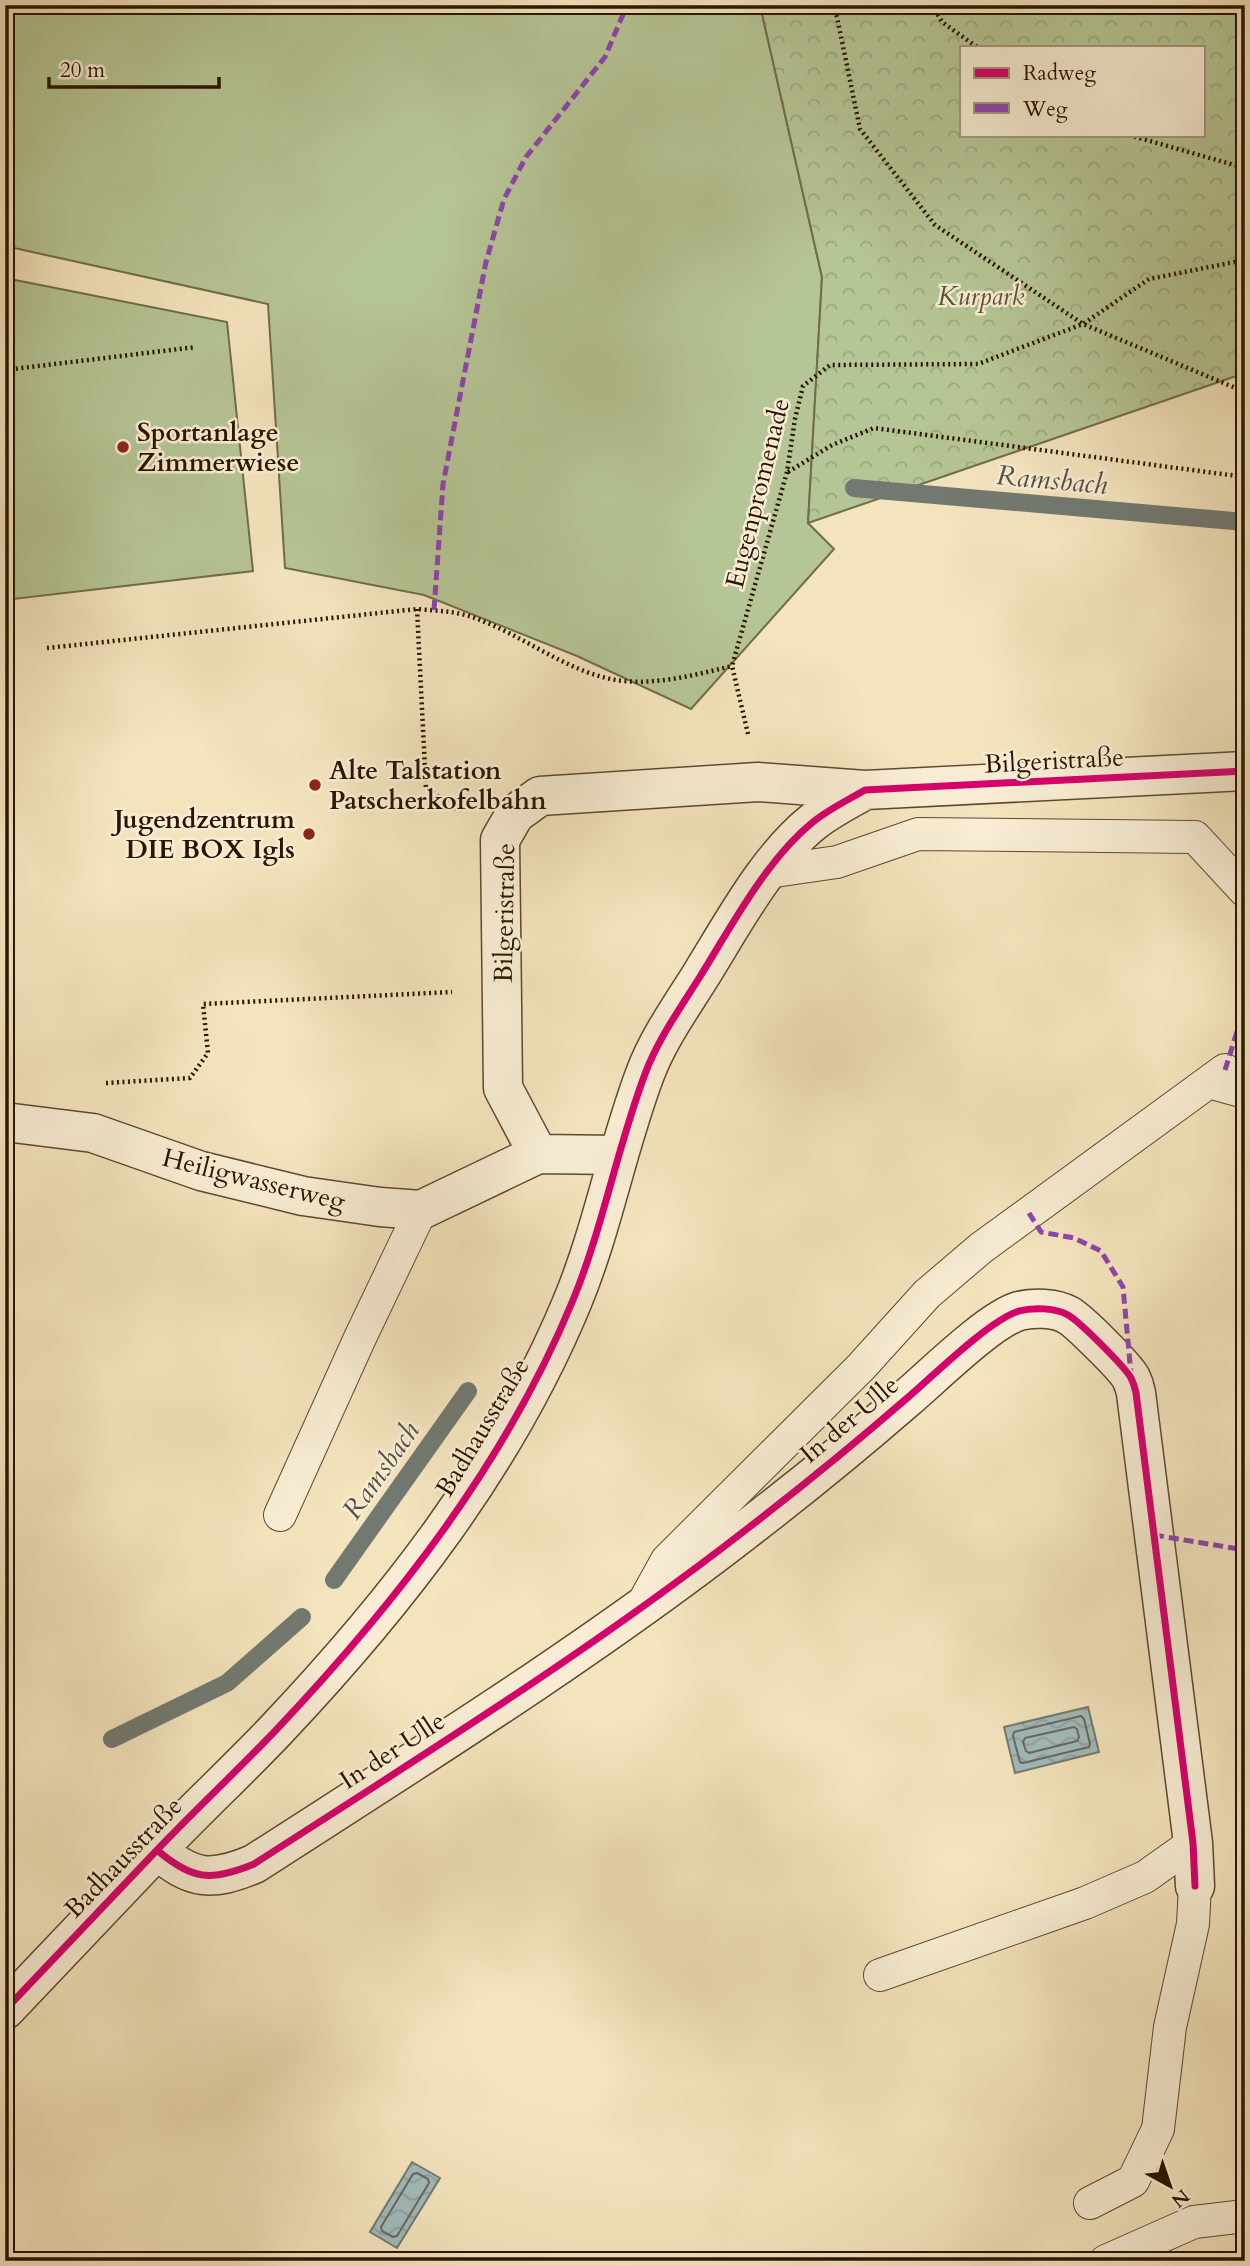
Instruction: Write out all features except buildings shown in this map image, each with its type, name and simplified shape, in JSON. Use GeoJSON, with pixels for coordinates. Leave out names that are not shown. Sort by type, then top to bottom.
{"type":"FeatureCollection","features":[{"type":"Feature","properties":{"kind":"street","name":"Bilgeristraße"},"geometry":{"type":"LineString","coordinates":[[538,1154],[503,1088],[500,840],[516,814],[540,796],[758,782],[866,790],[1245,771]]}},
{"type":"Feature","properties":{"kind":"street","name":"Badhausstraße"},"geometry":{"type":"LineString","coordinates":[[5,2010],[275,1731],[364,1633],[424,1559],[478,1479],[518,1413],[549,1354],[597,1233],[646,1071],[660,1040],[768,872],[812,822],[866,790]]}},
{"type":"Feature","properties":{"kind":"street","name":"Heiligwasserweg"},"geometry":{"type":"LineString","coordinates":[[5,1122],[93,1133],[201,1171],[303,1196],[421,1210],[538,1154],[620,1155]]}},
{"type":"Feature","properties":{"kind":"street","name":"In der Ulle"},"geometry":{"type":"LineString","coordinates":[[157,1850],[177,1867],[199,1875],[215,1877],[254,1864],[544,1677],[639,1612],[755,1523],[883,1419],[985,1331],[1019,1311],[1052,1311],[1068,1315],[1119,1363],[1131,1378],[1136,1393],[1193,1843],[1195,1886]]}},
{"type":"Feature","properties":{"kind":"lane"},"geometry":{"type":"LineString","coordinates":[[768,872],[837,862],[918,834],[1195,837],[1245,891]]}},
{"type":"Feature","properties":{"kind":"lane"},"geometry":{"type":"LineString","coordinates":[[639,1612],[667,1560],[861,1367],[927,1294],[981,1248],[1226,1082]]}},
{"type":"Feature","properties":{"kind":"lane"},"geometry":{"type":"LineString","coordinates":[[280,1515],[421,1210]]}},
{"type":"Feature","properties":{"kind":"lane"},"geometry":{"type":"LineString","coordinates":[[880,1975],[1085,1903],[1145,1877],[1193,1843]]}},
{"type":"Feature","properties":{"kind":"lane"},"geometry":{"type":"LineString","coordinates":[[1090,2203],[1133,2181],[1158,2129],[1170,2027],[1189,1950],[1195,1886]]}},
{"type":"Feature","properties":{"kind":"lane"},"geometry":{"type":"LineString","coordinates":[[1106,2261],[1194,2222],[1245,2216]]}},
{"type":"Feature","properties":{"kind":"path"},"geometry":{"type":"LineString","coordinates":[[832,5],[837,17],[860,129],[935,225],[1083,324],[1245,392]]}},
{"type":"Feature","properties":{"kind":"path"},"geometry":{"type":"LineString","coordinates":[[932,5],[942,22],[976,46]]}},
{"type":"Feature","properties":{"kind":"path"},"geometry":{"type":"LineString","coordinates":[[1133,136],[1245,168]]}},
{"type":"Feature","properties":{"kind":"path"},"geometry":{"type":"LineString","coordinates":[[5,370],[196,347]]}},
{"type":"Feature","properties":{"kind":"path"},"geometry":{"type":"LineString","coordinates":[[787,472],[832,445],[874,428],[1245,477]]}},
{"type":"Feature","properties":{"kind":"path"},"geometry":{"type":"LineString","coordinates":[[47,648],[417,609],[448,610],[479,619],[586,672],[616,680],[650,682],[732,666]]}},
{"type":"Feature","properties":{"kind":"path"},"geometry":{"type":"LineString","coordinates":[[417,609],[426,788],[500,840]]}},
{"type":"Feature","properties":{"kind":"path"},"geometry":{"type":"LineString","coordinates":[[98,1083],[190,1078],[208,1054],[202,1004],[502,990]]}},
{"type":"Feature","properties":{"kind":"green space"},"geometry":{"type":"Polygon","coordinates":[[[5,5],[760,5],[822,277],[808,523],[834,549],[691,709],[577,656],[424,595],[285,568],[268,304],[5,246],[5,5]]]}},
{"type":"Feature","properties":{"kind":"green space","name":"Kurpark"},"geometry":{"type":"Polygon","coordinates":[[[760,5],[1245,5],[1245,373],[808,523],[822,277],[760,5]]]}},
{"type":"Feature","properties":{"kind":"green space","name":"Sportanlage Zimmerwiese"},"geometry":{"type":"Polygon","coordinates":[[[5,278],[227,322],[253,571],[5,600],[5,278]]]}},
{"type":"Feature","properties":{"kind":"water"},"geometry":{"type":"Polygon","coordinates":[[[1088,1707],[1099,1752],[1015,1773],[1004,1727],[1088,1707]]]}},
{"type":"Feature","properties":{"kind":"water"},"geometry":{"type":"Polygon","coordinates":[[[412,2162],[440,2178],[397,2248],[370,2232],[412,2162]]]}},
{"type":"Feature","properties":{"kind":"waterway","name":"Ramsbach"},"geometry":{"type":"LineString","coordinates":[[854,488],[1245,522]]}},
{"type":"Feature","properties":{"kind":"waterway","name":"Ramsbach"},"geometry":{"type":"LineString","coordinates":[[334,1580],[468,1391]]}},
{"type":"Feature","properties":{"kind":"waterway","name":"Ramsbach"},"geometry":{"type":"LineString","coordinates":[[112,1739],[227,1683],[302,1617]]}},
{"type":"Feature","properties":{"kind":"marked path"},"geometry":{"type":"LineString","coordinates":[[434,610],[443,484],[486,262],[504,199],[526,157],[605,57],[627,5]]}},
{"type":"Feature","properties":{"kind":"marked path"},"geometry":{"type":"LineString","coordinates":[[1225,1070],[1245,1006]]}},
{"type":"Feature","properties":{"kind":"marked path"},"geometry":{"type":"LineString","coordinates":[[1029,1213],[1041,1232],[1074,1238],[1101,1251],[1123,1287],[1131,1374]]}},
{"type":"Feature","properties":{"kind":"marked path"},"geometry":{"type":"LineString","coordinates":[[1154,1535],[1245,1550]]}},
{"type":"Feature","properties":{"kind":"cycle path"},"geometry":{"type":"LineString","coordinates":[[5,2010],[320,1682],[405,1581],[481,1474],[546,1360],[573,1300],[593,1244],[635,1102],[656,1048],[751,894],[796,837],[825,813],[865,790],[1245,771]]}},
{"type":"Feature","properties":{"kind":"cycle path"},"geometry":{"type":"LineString","coordinates":[[157,1850],[181,1867],[202,1875],[226,1874],[254,1864],[441,1744],[684,1577],[826,1467],[992,1325],[1019,1311],[1044,1309],[1068,1315],[1082,1326],[1127,1372],[1135,1389],[1193,1843],[1195,1886]]}},
{"type":"Feature","properties":{"kind":"place","name":"Sportanlage Zimmerwiese"},"geometry":{"type":"Point","coordinates":[123,447]}},
{"type":"Feature","properties":{"kind":"place","name":"Alte Talstation Patscherkofelbahn"},"geometry":{"type":"Point","coordinates":[315,785]}},
{"type":"Feature","properties":{"kind":"place","name":"Jugendzentrum DIE BOX Igls"},"geometry":{"type":"Point","coordinates":[309,834]}}]}
